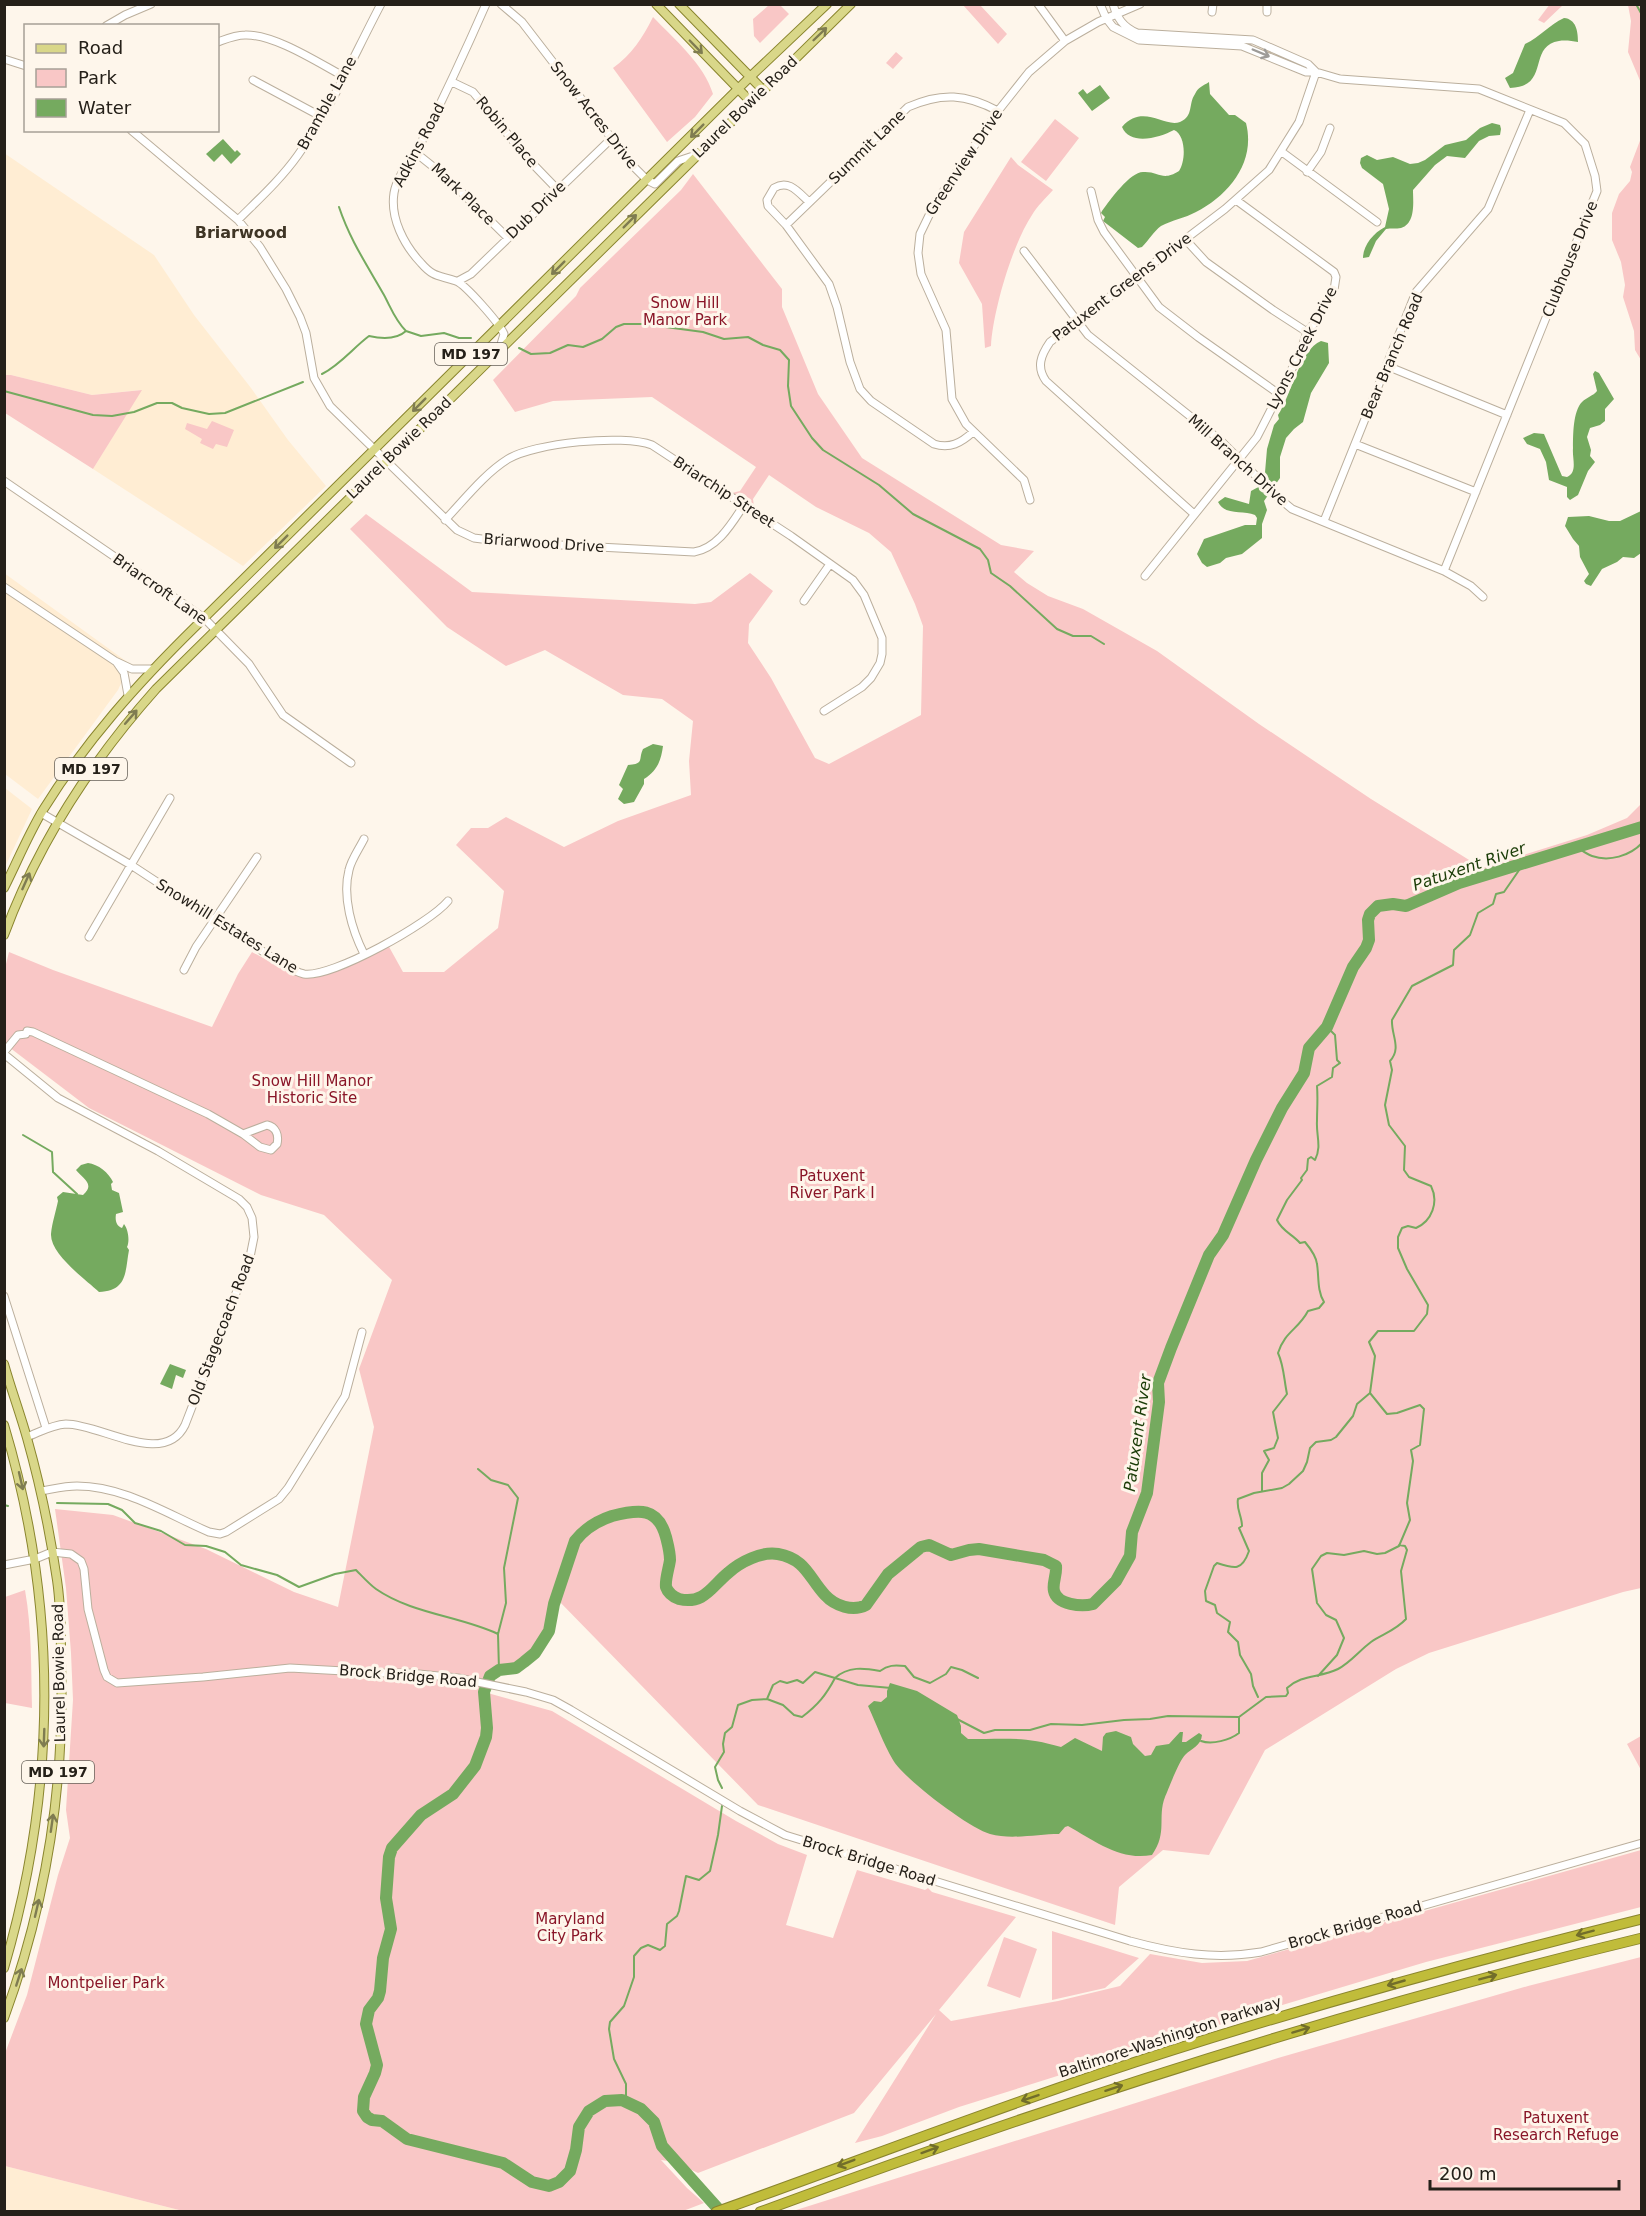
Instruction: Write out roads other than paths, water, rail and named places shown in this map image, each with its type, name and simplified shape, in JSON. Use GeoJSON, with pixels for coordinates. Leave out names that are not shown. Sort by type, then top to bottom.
{"type":"FeatureCollection","features":[{"type":"Feature","properties":{"kind":"highway","name":"Baltimore-Washington Parkway"},"geometry":{"type":"LineString","coordinates":[[716,2211],[938,2129],[1199,2042],[1396,1983],[1641,1919]]}},
{"type":"Feature","properties":{"kind":"highway","name":"Baltimore-Washington Parkway"},"geometry":{"type":"LineString","coordinates":[[760,2211],[942,2145],[1205,2059],[1403,2000],[1641,1938]]}},
{"type":"Feature","properties":{"kind":"main road"},"geometry":{"type":"LineString","coordinates":[[656,4],[751,102]]}},
{"type":"Feature","properties":{"kind":"main road","name":"Laurel Bowie Road"},"geometry":{"type":"LineString","coordinates":[[4,888],[41,813],[74,763],[128,695],[750,77],[827,4]]}},
{"type":"Feature","properties":{"kind":"main road","name":"Laurel Bowie Road"},"geometry":{"type":"LineString","coordinates":[[4,935],[30,873],[57,823],[91,770],[123,727],[156,689],[851,4]]}},
{"type":"Feature","properties":{"kind":"main road"},"geometry":{"type":"LineString","coordinates":[[683,6],[763,90]]}},
{"type":"Feature","properties":{"kind":"main road","name":"Laurel Bowie Road"},"geometry":{"type":"LineString","coordinates":[[4,1364],[27,1437],[52,1552],[60,1606],[62,1679],[58,1774],[43,1881],[26,1954],[4,2018]]}},
{"type":"Feature","properties":{"kind":"main road","name":"Laurel Bowie Road"},"geometry":{"type":"LineString","coordinates":[[4,1425],[19,1474],[34,1559],[45,1666],[44,1757],[39,1805],[27,1878],[4,1968]]}},
{"type":"Feature","properties":{"kind":"street"},"geometry":{"type":"LineString","coordinates":[[109,24],[151,4]]}},
{"type":"Feature","properties":{"kind":"street","name":"Bramble Lane"},"geometry":{"type":"LineString","coordinates":[[238,220],[291,165],[321,117],[381,4]]}},
{"type":"Feature","properties":{"kind":"street","name":"Adkins Road"},"geometry":{"type":"LineString","coordinates":[[486,4],[452,82],[416,153],[398,181],[394,193],[394,211],[399,229],[412,252],[432,275],[458,281],[500,325]]}},
{"type":"Feature","properties":{"kind":"street","name":"Snow Acres Drive"},"geometry":{"type":"LineString","coordinates":[[501,4],[522,22],[633,166],[647,180],[655,184],[678,161],[696,155]]}},
{"type":"Feature","properties":{"kind":"street"},"geometry":{"type":"LineString","coordinates":[[1038,4],[1065,41]]}},
{"type":"Feature","properties":{"kind":"street"},"geometry":{"type":"LineString","coordinates":[[1100,4],[1106,18]]}},
{"type":"Feature","properties":{"kind":"street"},"geometry":{"type":"LineString","coordinates":[[1113,4],[1116,14]]}},
{"type":"Feature","properties":{"kind":"street","name":"Greenview Drive"},"geometry":{"type":"LineString","coordinates":[[1030,500],[1027,485],[973,432],[959,414],[952,399],[946,330],[921,274],[918,244],[920,234],[928,215],[998,111],[1029,72],[1065,41],[1106,18],[1140,4]]}},
{"type":"Feature","properties":{"kind":"street","name":"Clubhouse Drive"},"geometry":{"type":"LineString","coordinates":[[1116,14],[1124,25],[1137,33],[1253,40],[1308,64],[1316,72]]}},
{"type":"Feature","properties":{"kind":"street","name":"Clubhouse Drive"},"geometry":{"type":"LineString","coordinates":[[1106,18],[1113,27],[1138,40],[1242,46],[1306,72],[1316,72],[1340,79],[1479,89],[1564,123],[1585,144],[1595,176],[1596,191],[1444,571]]}},
{"type":"Feature","properties":{"kind":"street"},"geometry":{"type":"LineString","coordinates":[[219,42],[238,36],[259,36],[343,76]]}},
{"type":"Feature","properties":{"kind":"street"},"geometry":{"type":"LineString","coordinates":[[4,59],[24,65]]}},
{"type":"Feature","properties":{"kind":"street","name":"Patuxent Greens Drive"},"geometry":{"type":"LineString","coordinates":[[1194,514],[1042,375],[1040,360],[1050,342],[1236,200],[1269,170],[1299,122],[1316,72]]}},
{"type":"Feature","properties":{"kind":"street"},"geometry":{"type":"LineString","coordinates":[[253,80],[321,117]]}},
{"type":"Feature","properties":{"kind":"street","name":"Robin Place"},"geometry":{"type":"LineString","coordinates":[[452,82],[473,92],[528,159],[557,189]]}},
{"type":"Feature","properties":{"kind":"street","name":"Summit Lane"},"geometry":{"type":"LineString","coordinates":[[786,225],[908,107],[931,99],[955,97],[974,100],[998,111]]}},
{"type":"Feature","properties":{"kind":"street","name":"Bear Branch Road"},"geometry":{"type":"LineString","coordinates":[[1324,522],[1416,292],[1488,208],[1530,110]]}},
{"type":"Feature","properties":{"kind":"street"},"geometry":{"type":"LineString","coordinates":[[1307,172],[1321,152],[1330,128]]}},
{"type":"Feature","properties":{"kind":"street","name":"Briarwood Drive"},"geometry":{"type":"LineString","coordinates":[[133,132],[238,220],[260,247],[300,317],[306,333],[313,373],[324,397],[343,420],[445,520],[462,533],[483,540],[555,546],[694,552],[704,550],[716,542],[744,505]]}},
{"type":"Feature","properties":{"kind":"street","name":"Dub Drive"},"geometry":{"type":"LineString","coordinates":[[458,281],[471,274],[612,138]]}},
{"type":"Feature","properties":{"kind":"street"},"geometry":{"type":"LineString","coordinates":[[1282,152],[1377,222]]}},
{"type":"Feature","properties":{"kind":"street","name":"Mark Place"},"geometry":{"type":"LineString","coordinates":[[416,153],[447,177],[507,238]]}},
{"type":"Feature","properties":{"kind":"street"},"geometry":{"type":"LineString","coordinates":[[809,202],[788,185],[774,188],[767,197],[767,202],[829,285],[837,307],[850,362],[857,383],[865,395],[937,446],[959,443],[973,432]]}},
{"type":"Feature","properties":{"kind":"street"},"geometry":{"type":"LineString","coordinates":[[1091,191],[1100,226],[1155,302],[1170,316],[1279,394]]}},
{"type":"Feature","properties":{"kind":"street","name":"Lyons Creek Drive"},"geometry":{"type":"LineString","coordinates":[[1145,576],[1257,437],[1300,353],[1306,332],[1317,320],[1334,290],[1336,277],[1332,271],[1236,200]]}},
{"type":"Feature","properties":{"kind":"street"},"geometry":{"type":"LineString","coordinates":[[1185,239],[1206,262],[1287,321],[1306,332]]}},
{"type":"Feature","properties":{"kind":"street","name":"Mill Branch Drive"},"geometry":{"type":"LineString","coordinates":[[1023,251],[1077,322],[1108,352],[1220,440],[1260,481],[1293,509],[1444,571],[1472,586],[1483,597]]}},
{"type":"Feature","properties":{"kind":"street"},"geometry":{"type":"LineString","coordinates":[[498,351],[504,334],[500,325]]}},
{"type":"Feature","properties":{"kind":"street"},"geometry":{"type":"LineString","coordinates":[[1387,366],[1507,415]]}},
{"type":"Feature","properties":{"kind":"street","name":"Briarchip Street"},"geometry":{"type":"LineString","coordinates":[[445,520],[495,469],[516,455],[529,450],[614,440],[634,440],[652,445],[853,580],[864,595],[880,631],[882,654],[876,670],[862,687],[824,711]]}},
{"type":"Feature","properties":{"kind":"street"},"geometry":{"type":"LineString","coordinates":[[1355,444],[1476,492]]}},
{"type":"Feature","properties":{"kind":"street","name":"Briarcroft Lane"},"geometry":{"type":"LineString","coordinates":[[4,481],[204,618],[249,664],[283,715],[351,763]]}},
{"type":"Feature","properties":{"kind":"street"},"geometry":{"type":"LineString","coordinates":[[804,601],[830,564]]}},
{"type":"Feature","properties":{"kind":"street"},"geometry":{"type":"LineString","coordinates":[[4,587],[115,661],[132,669],[153,669]]}},
{"type":"Feature","properties":{"kind":"street"},"geometry":{"type":"LineString","coordinates":[[115,661],[124,673],[128,695]]}},
{"type":"Feature","properties":{"kind":"street"},"geometry":{"type":"LineString","coordinates":[[89,937],[170,798]]}},
{"type":"Feature","properties":{"kind":"street","name":"Snowhill Estates Lane"},"geometry":{"type":"LineString","coordinates":[[41,813],[131,865],[279,962],[304,974],[315,973],[342,964],[396,938],[440,910],[448,901]]}},
{"type":"Feature","properties":{"kind":"street"},"geometry":{"type":"LineString","coordinates":[[364,840],[349,868],[347,889],[350,912],[364,954]]}},
{"type":"Feature","properties":{"kind":"street"},"geometry":{"type":"LineString","coordinates":[[184,970],[196,947],[256,856]]}},
{"type":"Feature","properties":{"kind":"street"},"geometry":{"type":"LineString","coordinates":[[4,1053],[18,1035],[26,1034],[27,1031],[208,1114],[243,1134],[260,1147],[271,1150],[277,1144],[278,1139],[274,1129],[267,1125],[243,1134]]}},
{"type":"Feature","properties":{"kind":"street","name":"Old Stagecoach Road"},"geometry":{"type":"LineString","coordinates":[[4,1053],[58,1098],[158,1150],[238,1199],[250,1213],[254,1230],[254,1242],[247,1264],[185,1425],[177,1437],[168,1442],[153,1444],[73,1425],[46,1428],[27,1437]]}},
{"type":"Feature","properties":{"kind":"street"},"geometry":{"type":"LineString","coordinates":[[4,1296],[46,1428]]}},
{"type":"Feature","properties":{"kind":"street"},"geometry":{"type":"LineString","coordinates":[[40,1491],[79,1486],[102,1489],[141,1501],[209,1532],[220,1534],[226,1532],[279,1499],[288,1488],[345,1396],[362,1332]]}},
{"type":"Feature","properties":{"kind":"street"},"geometry":{"type":"LineString","coordinates":[[4,1565],[34,1559],[52,1552]]}},
{"type":"Feature","properties":{"kind":"street","name":"Brock Bridge Road"},"geometry":{"type":"LineString","coordinates":[[52,1552],[71,1554],[81,1561],[84,1569],[88,1610],[104,1670],[111,1681],[135,1683],[305,1668],[380,1674],[434,1675],[480,1682],[538,1695],[571,1710],[740,1811],[785,1835],[1130,1941],[1179,1953],[1225,1957],[1261,1952],[1641,1843]]}},
{"type":"Feature","properties":{"kind":"water"},"geometry":{"type":"Polygon","coordinates":[[[1564,18],[1574,23],[1578,42],[1561,41],[1549,44],[1530,81],[1523,86],[1510,88],[1505,78],[1513,73],[1525,44],[1564,18]]]}},
{"type":"Feature","properties":{"kind":"water"},"geometry":{"type":"Polygon","coordinates":[[[1209,82],[1210,94],[1229,115],[1235,115],[1246,123],[1247,151],[1243,164],[1229,187],[1208,205],[1161,226],[1142,247],[1138,248],[1103,221],[1105,217],[1101,213],[1121,187],[1138,173],[1148,172],[1168,176],[1179,171],[1184,149],[1181,137],[1174,130],[1161,136],[1145,139],[1131,137],[1122,127],[1130,120],[1145,116],[1167,122],[1180,122],[1189,113],[1196,92],[1209,82]]]}},
{"type":"Feature","properties":{"kind":"water"},"geometry":{"type":"Polygon","coordinates":[[[1100,85],[1110,98],[1092,111],[1078,93],[1083,89],[1087,94],[1100,85]]]}},
{"type":"Feature","properties":{"kind":"water"},"geometry":{"type":"Polygon","coordinates":[[[1492,123],[1500,125],[1500,135],[1489,136],[1479,141],[1465,158],[1447,156],[1435,165],[1413,190],[1413,212],[1409,222],[1401,228],[1386,229],[1376,241],[1369,257],[1363,258],[1369,240],[1385,227],[1389,209],[1383,184],[1362,168],[1361,158],[1367,155],[1377,160],[1393,157],[1410,164],[1418,163],[1445,145],[1466,140],[1480,128],[1492,123]]]}},
{"type":"Feature","properties":{"kind":"water"},"geometry":{"type":"Polygon","coordinates":[[[223,139],[235,152],[237,150],[241,154],[231,164],[222,154],[214,162],[206,154],[223,139]]]}},
{"type":"Feature","properties":{"kind":"water"},"geometry":{"type":"Polygon","coordinates":[[[1321,341],[1328,343],[1329,363],[1311,393],[1303,422],[1286,438],[1280,457],[1280,478],[1264,501],[1267,510],[1262,524],[1262,538],[1242,554],[1226,558],[1220,563],[1207,567],[1197,554],[1204,539],[1245,525],[1256,525],[1255,515],[1230,511],[1218,502],[1225,497],[1249,504],[1251,491],[1264,484],[1267,449],[1274,425],[1279,419],[1278,415],[1307,353],[1321,341]]]}},
{"type":"Feature","properties":{"kind":"water"},"geometry":{"type":"Polygon","coordinates":[[[1595,371],[1599,373],[1614,399],[1605,409],[1605,421],[1590,428],[1587,437],[1591,450],[1590,456],[1595,462],[1588,471],[1578,495],[1570,500],[1567,497],[1567,487],[1549,480],[1546,462],[1540,449],[1527,444],[1523,438],[1534,433],[1544,434],[1562,476],[1570,475],[1573,469],[1575,417],[1582,402],[1597,391],[1593,374],[1595,371]]]}},
{"type":"Feature","properties":{"kind":"water"},"geometry":{"type":"Polygon","coordinates":[[[1641,511],[1641,553],[1634,558],[1623,557],[1602,569],[1591,586],[1586,584],[1584,581],[1589,574],[1580,557],[1579,546],[1565,526],[1568,517],[1589,516],[1620,521],[1641,511]]]}},
{"type":"Feature","properties":{"kind":"water"},"geometry":{"type":"Polygon","coordinates":[[[653,744],[663,746],[658,765],[644,779],[644,784],[634,802],[624,804],[618,799],[623,789],[619,785],[628,765],[639,762],[643,749],[653,744]]]}},
{"type":"Feature","properties":{"kind":"water"},"geometry":{"type":"Polygon","coordinates":[[[88,1163],[106,1172],[113,1182],[112,1190],[119,1193],[123,1212],[116,1214],[116,1221],[118,1226],[122,1228],[124,1224],[127,1229],[129,1250],[125,1272],[120,1284],[108,1291],[99,1292],[77,1273],[62,1258],[52,1242],[51,1234],[57,1197],[63,1192],[83,1195],[87,1191],[87,1181],[76,1170],[88,1163]]]}},
{"type":"Feature","properties":{"kind":"water"},"geometry":{"type":"Polygon","coordinates":[[[170,1364],[186,1370],[183,1378],[176,1375],[172,1389],[160,1384],[170,1364]]]}},
{"type":"Feature","properties":{"kind":"water"},"geometry":{"type":"Polygon","coordinates":[[[890,1683],[917,1691],[957,1715],[961,1733],[968,1739],[1025,1740],[1061,1747],[1075,1738],[1102,1751],[1103,1737],[1106,1733],[1116,1731],[1131,1737],[1133,1744],[1145,1756],[1151,1755],[1156,1746],[1169,1744],[1180,1732],[1183,1732],[1182,1742],[1186,1742],[1199,1733],[1202,1735],[1198,1744],[1183,1758],[1165,1797],[1160,1839],[1152,1855],[1140,1856],[1118,1852],[1068,1826],[1059,1834],[998,1836],[980,1830],[953,1813],[910,1779],[893,1760],[868,1706],[874,1701],[881,1702],[887,1697],[890,1683]]]}},
{"type":"Feature","properties":{"kind":"waterway"},"geometry":{"type":"LineString","coordinates":[[1636,4],[1642,15]]}},
{"type":"Feature","properties":{"kind":"waterway"},"geometry":{"type":"LineString","coordinates":[[339,207],[359,252],[396,318],[406,331]]}},
{"type":"Feature","properties":{"kind":"waterway"},"geometry":{"type":"LineString","coordinates":[[519,348],[531,354],[550,353],[568,345],[583,347],[602,339],[616,327],[624,324],[643,324],[703,332],[724,339],[748,337],[780,350],[789,360],[788,386],[791,406],[812,438],[823,450],[879,485],[913,514],[980,549],[988,560],[991,573],[1010,586],[1057,629],[1073,636],[1091,636],[1104,644]]}},
{"type":"Feature","properties":{"kind":"waterway"},"geometry":{"type":"LineString","coordinates":[[322,374],[335,366],[369,336],[389,338],[406,331],[421,336],[444,333],[459,338],[471,338]]}},
{"type":"Feature","properties":{"kind":"waterway"},"geometry":{"type":"LineString","coordinates":[[4,391],[93,415],[112,416],[134,412],[157,403],[172,403],[182,408],[209,414],[225,413],[303,382]]}},
{"type":"Feature","properties":{"kind":"waterway","name":"Patuxent River"},"geometry":{"type":"LineString","coordinates":[[721,2212],[662,2146],[654,2122],[641,2109],[622,2100],[605,2101],[589,2111],[579,2127],[570,2171],[559,2182],[549,2186],[532,2182],[503,2163],[407,2139],[382,2121],[367,2117],[363,2111],[364,2097],[377,2065],[366,2024],[369,2010],[380,1991],[383,1958],[391,1929],[386,1898],[389,1857],[392,1848],[421,1815],[453,1794],[475,1766],[486,1737],[484,1692],[490,1676],[499,1670],[516,1668],[524,1662],[535,1653],[549,1631],[554,1604],[575,1541],[583,1532],[601,1520],[612,1516],[631,1512],[653,1515],[662,1527],[669,1549],[670,1560],[666,1587],[679,1599],[688,1600],[701,1597],[745,1561],[765,1554],[778,1554],[787,1556],[801,1565],[825,1595],[834,1602],[844,1607],[861,1607],[866,1605],[888,1574],[921,1547],[929,1545],[951,1555],[979,1549],[1044,1560],[1056,1566],[1054,1588],[1056,1596],[1065,1602],[1077,1605],[1093,1604],[1116,1581],[1130,1556],[1132,1532],[1147,1493],[1159,1402],[1158,1383],[1171,1348],[1209,1255],[1223,1235],[1282,1108],[1304,1073],[1309,1048],[1327,1027],[1353,967],[1366,948],[1369,940],[1370,914],[1378,906],[1393,904],[1406,906],[1459,883],[1642,827]]}},
{"type":"Feature","properties":{"kind":"waterway"},"geometry":{"type":"LineString","coordinates":[[1575,846],[1599,858],[1612,858],[1632,851],[1642,843]]}},
{"type":"Feature","properties":{"kind":"waterway"},"geometry":{"type":"LineString","coordinates":[[1258,1697],[1251,1674],[1240,1655],[1238,1642],[1228,1632],[1230,1622],[1217,1613],[1215,1605],[1206,1601],[1205,1591],[1217,1563],[1237,1567],[1244,1562],[1249,1551],[1239,1528],[1242,1526],[1238,1499],[1254,1493],[1282,1488],[1303,1471],[1310,1448],[1316,1442],[1336,1437],[1353,1416],[1357,1404],[1370,1393],[1375,1356],[1369,1342],[1378,1331],[1414,1331],[1427,1314],[1428,1305],[1407,1269],[1398,1248],[1398,1237],[1402,1228],[1408,1226],[1416,1228],[1422,1225],[1430,1216],[1434,1198],[1431,1186],[1409,1177],[1404,1170],[1405,1146],[1389,1125],[1385,1105],[1392,1070],[1390,1061],[1396,1046],[1392,1020],[1412,986],[1453,965],[1454,950],[1470,935],[1478,913],[1493,904],[1496,894],[1504,892],[1524,863]]}},
{"type":"Feature","properties":{"kind":"waterway"},"geometry":{"type":"LineString","coordinates":[[1262,1491],[1262,1473],[1269,1460],[1264,1451],[1274,1448],[1278,1438],[1273,1412],[1287,1394],[1278,1353],[1284,1340],[1308,1311],[1319,1308],[1324,1302],[1312,1252],[1305,1242],[1300,1243],[1277,1220],[1287,1200],[1302,1180],[1307,1170],[1308,1159],[1311,1157],[1315,1160],[1317,1155],[1317,1086],[1332,1077],[1333,1068],[1340,1063],[1337,1060],[1335,1035],[1327,1027]]}},
{"type":"Feature","properties":{"kind":"waterway"},"geometry":{"type":"LineString","coordinates":[[23,1135],[52,1152],[53,1172],[77,1194]]}},
{"type":"Feature","properties":{"kind":"waterway"},"geometry":{"type":"LineString","coordinates":[[1318,1676],[1337,1655],[1344,1638],[1336,1620],[1326,1615],[1317,1603],[1312,1569],[1321,1556],[1327,1553],[1344,1555],[1364,1551],[1385,1553],[1399,1546],[1410,1520],[1407,1503],[1413,1461],[1411,1450],[1420,1445],[1424,1409],[1420,1405],[1387,1414],[1370,1393]]}},
{"type":"Feature","properties":{"kind":"waterway"},"geometry":{"type":"LineString","coordinates":[[478,1469],[491,1480],[508,1485],[518,1498],[504,1568],[506,1603],[498,1634]]}},
{"type":"Feature","properties":{"kind":"waterway"},"geometry":{"type":"LineString","coordinates":[[57,1503],[108,1504],[122,1510],[135,1523],[161,1531],[185,1545],[206,1546],[225,1552],[241,1565],[277,1575],[299,1587],[335,1574],[356,1570],[373,1587],[405,1604],[498,1634],[499,1670]]}},
{"type":"Feature","properties":{"kind":"waterway"},"geometry":{"type":"LineString","coordinates":[[4,1505],[8,1506]]}},
{"type":"Feature","properties":{"kind":"waterway"},"geometry":{"type":"LineString","coordinates":[[957,1719],[984,1733],[995,1730],[1030,1730],[1051,1724],[1082,1725],[1168,1716],[1239,1717],[1266,1697],[1286,1696],[1287,1688],[1299,1680],[1331,1672],[1342,1666],[1371,1642],[1406,1619],[1401,1571],[1407,1550],[1405,1546],[1399,1545]]}},
{"type":"Feature","properties":{"kind":"waterway"},"geometry":{"type":"LineString","coordinates":[[722,1788],[715,1767],[724,1752],[725,1733],[732,1727],[738,1705],[752,1700],[767,1699],[773,1685],[780,1681],[787,1683],[797,1680],[803,1683],[815,1672],[835,1678],[845,1671],[862,1669],[880,1671],[894,1666],[905,1666],[914,1677],[930,1683],[946,1674],[951,1667],[978,1678]]}},
{"type":"Feature","properties":{"kind":"waterway"},"geometry":{"type":"LineString","coordinates":[[767,1699],[783,1705],[794,1715],[802,1717],[821,1699],[835,1678],[858,1685],[891,1688]]}},
{"type":"Feature","properties":{"kind":"waterway"},"geometry":{"type":"LineString","coordinates":[[1201,1741],[1215,1742],[1235,1736],[1239,1733],[1239,1717]]}},
{"type":"Feature","properties":{"kind":"waterway"},"geometry":{"type":"LineString","coordinates":[[626,2102],[626,2084],[614,2059],[610,2022],[624,2006],[634,1977],[634,1956],[641,1948],[648,1945],[660,1950],[665,1946],[667,1924],[677,1916],[679,1911],[686,1876],[699,1880],[710,1871],[722,1806]]}},
{"type":"Feature","properties":{"kind":"district","name":"Briarwood"},"geometry":{"type":"Point","coordinates":[241,232]}},
{"type":"Feature","properties":{"kind":"park label","name":"Snow Hill Manor Park"},"geometry":{"type":"Point","coordinates":[685,312]}},
{"type":"Feature","properties":{"kind":"park label","name":"Snow Hill Manor Historic Site"},"geometry":{"type":"Point","coordinates":[312,1090]}},
{"type":"Feature","properties":{"kind":"park label","name":"Patuxent River Park I"},"geometry":{"type":"Point","coordinates":[832,1184]}},
{"type":"Feature","properties":{"kind":"park label","name":"Maryland City Park"},"geometry":{"type":"Point","coordinates":[570,1928]}},
{"type":"Feature","properties":{"kind":"park label","name":"Montpelier Park"},"geometry":{"type":"Point","coordinates":[106,1983]}},
{"type":"Feature","properties":{"kind":"park label","name":"Patuxent Research Refuge"},"geometry":{"type":"Point","coordinates":[1556,2126]}}]}
